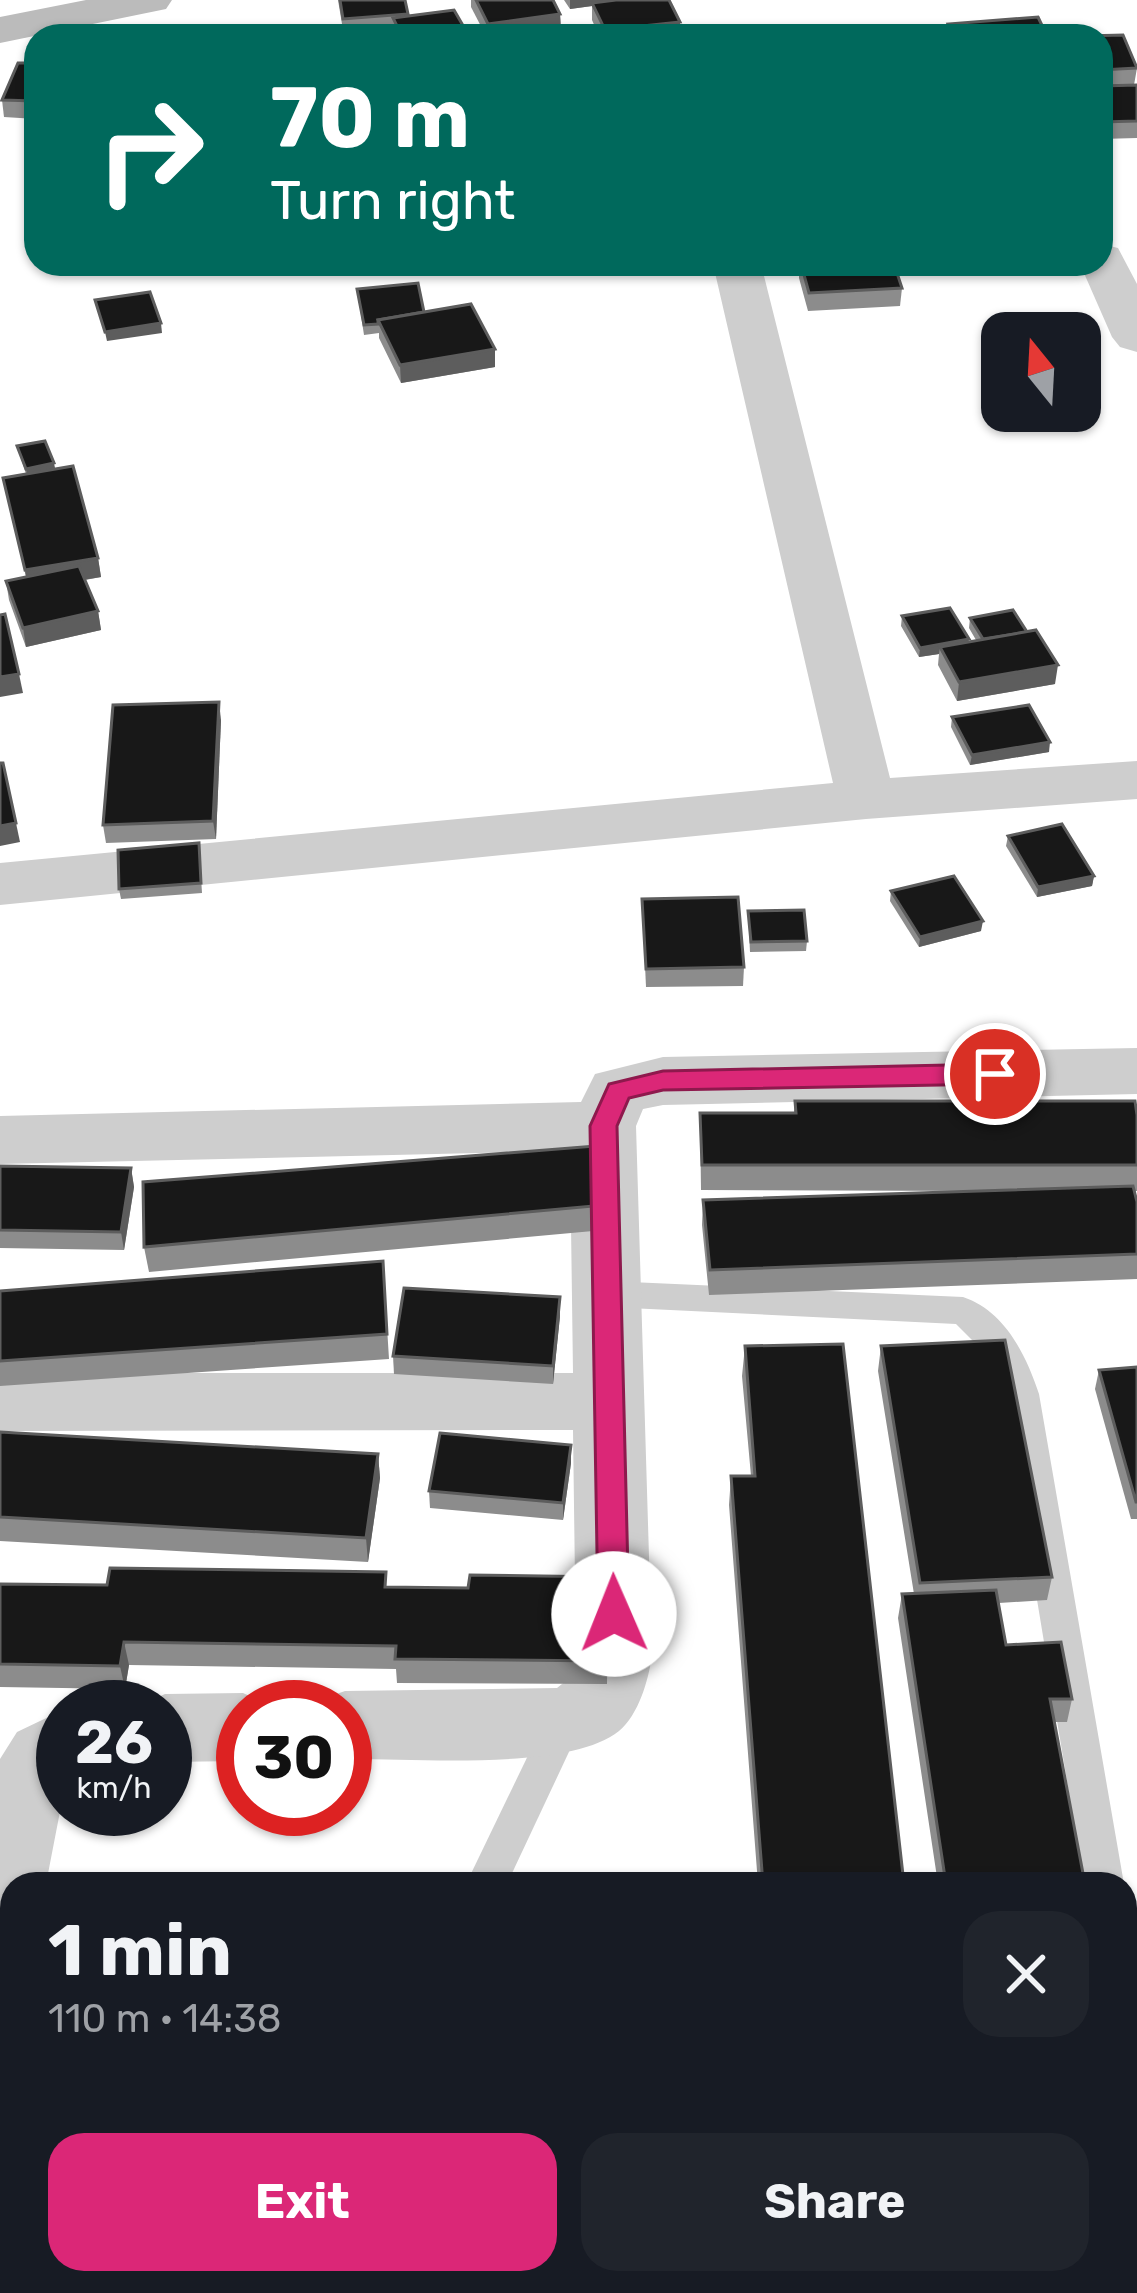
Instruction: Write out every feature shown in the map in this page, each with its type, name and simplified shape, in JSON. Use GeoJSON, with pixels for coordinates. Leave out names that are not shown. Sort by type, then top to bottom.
{"type":"FeatureCollection","features":[{"type":"Feature","properties":{"kind":"street"},"geometry":{"type":"LineString","coordinates":[[30,24],[151,0]]}},
{"type":"Feature","properties":{"kind":"street"},"geometry":{"type":"LineString","coordinates":[[1117,273],[1137,337]]}},
{"type":"Feature","properties":{"kind":"street"},"geometry":{"type":"LineString","coordinates":[[740,276],[866,800]]}},
{"type":"Feature","properties":{"kind":"street"},"geometry":{"type":"LineString","coordinates":[[0,884],[866,800],[1136,787]]}},
{"type":"Feature","properties":{"kind":"street"},"geometry":{"type":"LineString","coordinates":[[372,1725],[564,1722],[594,1710],[610,1690],[614,1656],[604,1126],[618,1091],[663,1081],[1137,1071]]}},
{"type":"Feature","properties":{"kind":"street"},"geometry":{"type":"LineString","coordinates":[[0,1140],[604,1126]]}},
{"type":"Feature","properties":{"kind":"street"},"geometry":{"type":"LineString","coordinates":[[0,1402],[610,1401]]}},
{"type":"Feature","properties":{"kind":"street"},"geometry":{"type":"LineString","coordinates":[[9,1872],[24,1784],[36,1767]]}},
{"type":"Feature","properties":{"kind":"lane"},"geometry":{"type":"LineString","coordinates":[[608,1294],[962,1311],[992,1330],[1010,1357],[1021,1394],[1102,1872]]}},
{"type":"Feature","properties":{"kind":"lane"},"geometry":{"type":"LineString","coordinates":[[492,1872],[564,1722]]}},
{"type":"Feature","properties":{"kind":"building"},"geometry":{"type":"Polygon","coordinates":[[[340,0],[405,0],[408,14],[343,19],[340,0]]]}},
{"type":"Feature","properties":{"kind":"building"},"geometry":{"type":"Polygon","coordinates":[[[476,0],[553,0],[560,14],[488,24],[476,0]]]}},
{"type":"Feature","properties":{"kind":"building"},"geometry":{"type":"Polygon","coordinates":[[[669,0],[680,22],[602,24],[592,3],[669,0]]]}},
{"type":"Feature","properties":{"kind":"building"},"geometry":{"type":"Polygon","coordinates":[[[454,10],[462,24],[396,24],[393,18],[454,10]]]}},
{"type":"Feature","properties":{"kind":"building"},"geometry":{"type":"Polygon","coordinates":[[[1038,17],[1041,24],[948,24],[1038,17]]]}},
{"type":"Feature","properties":{"kind":"building"},"geometry":{"type":"Polygon","coordinates":[[[1113,35],[1123,35],[1137,68],[1113,69],[1113,35]]]}},
{"type":"Feature","properties":{"kind":"building"},"geometry":{"type":"Polygon","coordinates":[[[18,63],[24,63],[24,101],[2,100],[18,63]]]}},
{"type":"Feature","properties":{"kind":"building"},"geometry":{"type":"Polygon","coordinates":[[[1137,85],[1137,121],[1113,122],[1113,86],[1137,85]]]}},
{"type":"Feature","properties":{"kind":"building"},"geometry":{"type":"Polygon","coordinates":[[[804,276],[898,276],[902,288],[809,293],[804,276]]]}},
{"type":"Feature","properties":{"kind":"building"},"geometry":{"type":"Polygon","coordinates":[[[418,283],[424,312],[364,325],[357,289],[418,283]]]}},
{"type":"Feature","properties":{"kind":"building"},"geometry":{"type":"Polygon","coordinates":[[[150,292],[161,323],[105,332],[95,300],[150,292]]]}},
{"type":"Feature","properties":{"kind":"building"},"geometry":{"type":"Polygon","coordinates":[[[471,304],[495,349],[400,365],[378,320],[471,304]]]}},
{"type":"Feature","properties":{"kind":"building"},"geometry":{"type":"Polygon","coordinates":[[[45,441],[54,463],[26,469],[17,446],[45,441]]]}},
{"type":"Feature","properties":{"kind":"building"},"geometry":{"type":"Polygon","coordinates":[[[73,466],[98,558],[25,570],[3,478],[73,466]]]}},
{"type":"Feature","properties":{"kind":"building"},"geometry":{"type":"Polygon","coordinates":[[[79,566],[98,611],[23,628],[6,581],[79,566]]]}},
{"type":"Feature","properties":{"kind":"building"},"geometry":{"type":"Polygon","coordinates":[[[950,608],[969,639],[920,648],[902,616],[950,608]]]}},
{"type":"Feature","properties":{"kind":"building"},"geometry":{"type":"Polygon","coordinates":[[[1013,610],[1027,632],[983,639],[970,618],[1013,610]]]}},
{"type":"Feature","properties":{"kind":"building"},"geometry":{"type":"Polygon","coordinates":[[[5,614],[19,674],[0,677],[0,615],[5,614]]]}},
{"type":"Feature","properties":{"kind":"building"},"geometry":{"type":"Polygon","coordinates":[[[1036,630],[1058,665],[959,682],[940,647],[1036,630]]]}},
{"type":"Feature","properties":{"kind":"building"},"geometry":{"type":"Polygon","coordinates":[[[219,702],[213,821],[103,825],[113,705],[219,702]]]}},
{"type":"Feature","properties":{"kind":"building"},"geometry":{"type":"Polygon","coordinates":[[[1029,705],[1050,742],[972,755],[952,717],[1029,705]]]}},
{"type":"Feature","properties":{"kind":"building"},"geometry":{"type":"Polygon","coordinates":[[[0,763],[16,823],[0,826],[0,763]]]}},
{"type":"Feature","properties":{"kind":"building"},"geometry":{"type":"Polygon","coordinates":[[[1062,824],[1094,876],[1038,887],[1008,836],[1062,824]]]}},
{"type":"Feature","properties":{"kind":"building"},"geometry":{"type":"Polygon","coordinates":[[[199,843],[201,883],[119,889],[118,850],[199,843]]]}},
{"type":"Feature","properties":{"kind":"building"},"geometry":{"type":"Polygon","coordinates":[[[954,876],[983,921],[920,937],[891,891],[954,876]]]}},
{"type":"Feature","properties":{"kind":"building"},"geometry":{"type":"Polygon","coordinates":[[[738,897],[744,967],[646,969],[642,899],[738,897]]]}},
{"type":"Feature","properties":{"kind":"building"},"geometry":{"type":"Polygon","coordinates":[[[804,910],[807,941],[751,942],[748,911],[804,910]]]}},
{"type":"Feature","properties":{"kind":"building"},"geometry":{"type":"Polygon","coordinates":[[[795,1101],[1135,1101],[1137,1165],[702,1165],[700,1113],[796,1113],[795,1101]]]}},
{"type":"Feature","properties":{"kind":"building"},"geometry":{"type":"Polygon","coordinates":[[[595,1146],[605,1205],[144,1247],[143,1182],[595,1146]]]}},
{"type":"Feature","properties":{"kind":"building"},"geometry":{"type":"Polygon","coordinates":[[[0,1166],[131,1168],[121,1232],[0,1230],[0,1166]]]}},
{"type":"Feature","properties":{"kind":"building"},"geometry":{"type":"Polygon","coordinates":[[[1133,1186],[1137,1254],[710,1270],[703,1200],[1133,1186]]]}},
{"type":"Feature","properties":{"kind":"building"},"geometry":{"type":"Polygon","coordinates":[[[383,1261],[387,1334],[0,1361],[0,1291],[383,1261]]]}},
{"type":"Feature","properties":{"kind":"building"},"geometry":{"type":"Polygon","coordinates":[[[404,1288],[560,1297],[553,1366],[393,1356],[404,1288]]]}},
{"type":"Feature","properties":{"kind":"building"},"geometry":{"type":"Polygon","coordinates":[[[1005,1340],[1052,1577],[920,1583],[881,1346],[1005,1340]]]}},
{"type":"Feature","properties":{"kind":"building"},"geometry":{"type":"Polygon","coordinates":[[[843,1344],[903,1872],[762,1872],[731,1476],[755,1476],[745,1346],[843,1344]]]}},
{"type":"Feature","properties":{"kind":"building"},"geometry":{"type":"Polygon","coordinates":[[[1137,1367],[1137,1502],[1136,1502],[1099,1370],[1137,1367]]]}},
{"type":"Feature","properties":{"kind":"building"},"geometry":{"type":"Polygon","coordinates":[[[0,1432],[378,1454],[366,1538],[0,1517],[0,1432]]]}},
{"type":"Feature","properties":{"kind":"building"},"geometry":{"type":"Polygon","coordinates":[[[440,1433],[571,1445],[563,1503],[429,1491],[440,1433]]]}},
{"type":"Feature","properties":{"kind":"building"},"geometry":{"type":"Polygon","coordinates":[[[110,1568],[386,1572],[385,1587],[468,1588],[470,1575],[608,1577],[607,1661],[395,1659],[396,1646],[124,1642],[120,1666],[0,1664],[0,1584],[107,1585],[110,1568]]]}},
{"type":"Feature","properties":{"kind":"building"},"geometry":{"type":"Polygon","coordinates":[[[996,1590],[1006,1645],[1061,1642],[1072,1699],[1050,1699],[1083,1872],[944,1872],[902,1594],[996,1590]]]}},
{"type":"Feature","properties":{"kind":"route"},"geometry":{"type":"LineString","coordinates":[[614,1614],[604,1126],[608,1106],[618,1091],[663,1081],[995,1074]]}}]}
